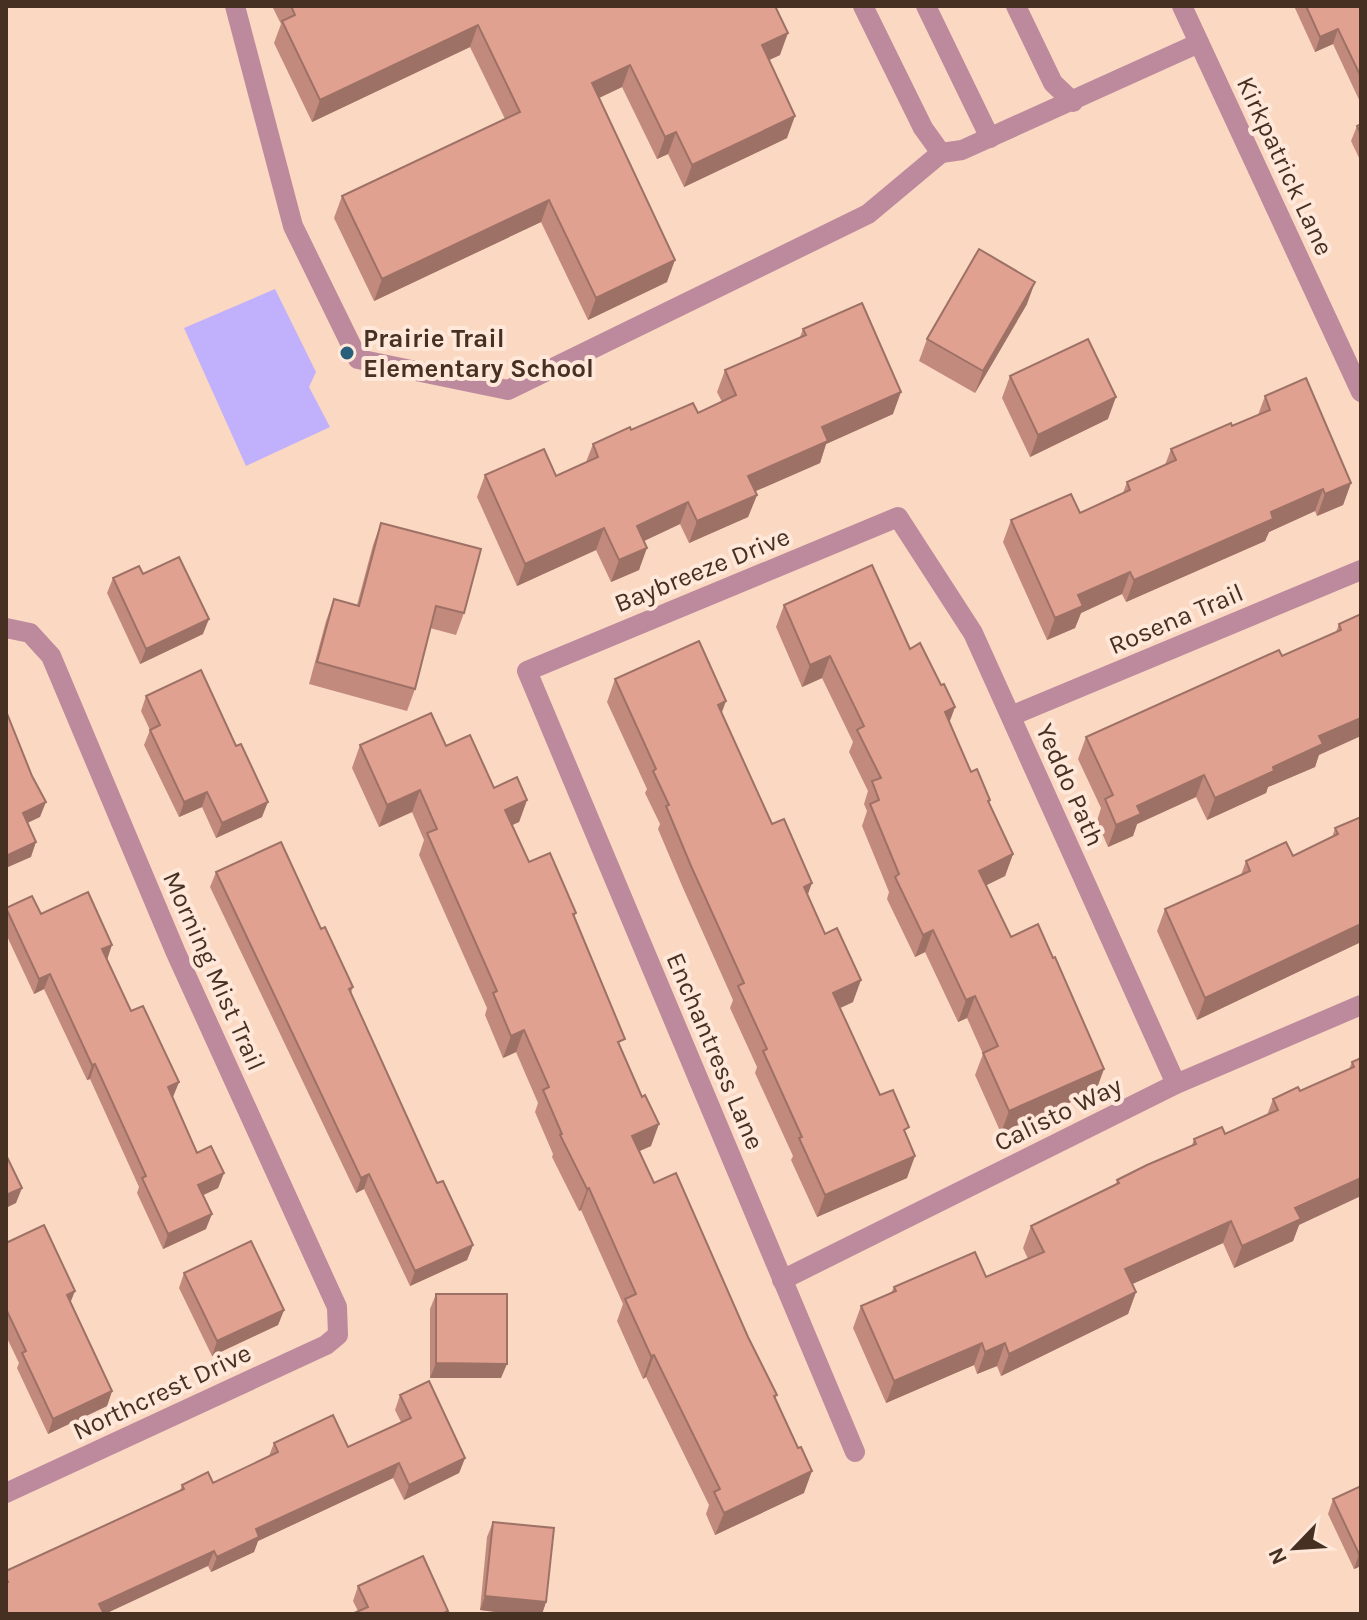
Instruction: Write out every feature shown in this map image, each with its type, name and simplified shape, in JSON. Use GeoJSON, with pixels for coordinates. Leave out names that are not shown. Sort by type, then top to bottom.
{"type":"FeatureCollection","features":[{"type":"Feature","properties":{"kind":"street"},"geometry":{"type":"LineString","coordinates":[[235,6],[293,226],[358,359],[508,390],[868,214],[941,153],[962,150],[1199,43]]}},
{"type":"Feature","properties":{"kind":"street"},"geometry":{"type":"LineString","coordinates":[[863,6],[923,128],[941,153]]}},
{"type":"Feature","properties":{"kind":"street"},"geometry":{"type":"LineString","coordinates":[[926,6],[990,138]]}},
{"type":"Feature","properties":{"kind":"street"},"geometry":{"type":"LineString","coordinates":[[1016,6],[1053,83],[1073,102]]}},
{"type":"Feature","properties":{"kind":"street","name":"Kirkpatrick Lane"},"geometry":{"type":"LineString","coordinates":[[1182,6],[1361,392]]}},
{"type":"Feature","properties":{"kind":"street","name":"Baybreeze Drive"},"geometry":{"type":"LineString","coordinates":[[527,671],[898,517]]}},
{"type":"Feature","properties":{"kind":"street","name":"Yeddo Path"},"geometry":{"type":"LineString","coordinates":[[898,517],[973,633],[1176,1084]]}},
{"type":"Feature","properties":{"kind":"street","name":"Rosena Trail"},"geometry":{"type":"LineString","coordinates":[[1011,716],[1361,570]]}},
{"type":"Feature","properties":{"kind":"street","name":"Morning Mist Trail"},"geometry":{"type":"LineString","coordinates":[[6,628],[30,633],[51,656],[176,953],[337,1307],[338,1335]]}},
{"type":"Feature","properties":{"kind":"street","name":"Enchantress Lane"},"geometry":{"type":"LineString","coordinates":[[527,671],[855,1452]]}},
{"type":"Feature","properties":{"kind":"street","name":"Calisto Way"},"geometry":{"type":"LineString","coordinates":[[782,1280],[1176,1084],[1361,1005]]}},
{"type":"Feature","properties":{"kind":"street","name":"Northcrest Drive"},"geometry":{"type":"LineString","coordinates":[[7,1489],[326,1345],[338,1335]]}},
{"type":"Feature","properties":{"kind":"shaded area"},"geometry":{"type":"Polygon","coordinates":[[[275,289],[316,372],[309,387],[330,427],[246,466],[184,328],[275,289]]]}},
{"type":"Feature","properties":{"kind":"building"},"geometry":{"type":"Polygon","coordinates":[[[291,6],[775,6],[788,33],[762,45],[795,116],[692,165],[676,132],[665,137],[630,65],[592,83],[675,260],[596,298],[549,200],[382,279],[342,196],[520,112],[478,25],[320,100],[282,21],[295,15],[291,6]]]}},
{"type":"Feature","properties":{"kind":"building"},"geometry":{"type":"Polygon","coordinates":[[[1306,6],[1361,6],[1361,77],[1338,29],[1320,37],[1306,6]]]}},
{"type":"Feature","properties":{"kind":"building"},"geometry":{"type":"Polygon","coordinates":[[[979,249],[1035,282],[983,371],[927,339],[979,249]]]}},
{"type":"Feature","properties":{"kind":"building"},"geometry":{"type":"Polygon","coordinates":[[[862,303],[901,392],[822,427],[828,441],[748,476],[757,495],[697,521],[688,502],[637,526],[647,548],[619,560],[604,528],[525,564],[485,475],[544,449],[556,476],[598,457],[593,444],[630,427],[631,430],[693,403],[698,413],[736,395],[725,370],[806,335],[803,329],[862,303]]]}},
{"type":"Feature","properties":{"kind":"building"},"geometry":{"type":"Polygon","coordinates":[[[1088,339],[1116,397],[1038,435],[1010,376],[1088,339]]]}},
{"type":"Feature","properties":{"kind":"building"},"geometry":{"type":"Polygon","coordinates":[[[1306,378],[1351,483],[1325,494],[1323,489],[1271,512],[1273,519],[1134,580],[1130,572],[1078,595],[1083,606],[1055,618],[1011,520],[1071,494],[1080,513],[1130,490],[1127,482],[1176,460],[1171,449],[1270,410],[1265,396],[1306,378]]]}},
{"type":"Feature","properties":{"kind":"building"},"geometry":{"type":"Polygon","coordinates":[[[381,523],[481,549],[464,613],[436,606],[415,689],[317,662],[334,599],[359,606],[381,523]]]}},
{"type":"Feature","properties":{"kind":"building"},"geometry":{"type":"Polygon","coordinates":[[[179,557],[209,619],[146,649],[113,578],[139,566],[143,574],[179,557]]]}},
{"type":"Feature","properties":{"kind":"building"},"geometry":{"type":"Polygon","coordinates":[[[872,565],[910,649],[920,643],[941,685],[944,684],[955,707],[945,712],[971,772],[977,769],[1013,854],[979,871],[1011,937],[1038,924],[1104,1069],[1009,1111],[983,1053],[998,1046],[975,996],[966,1000],[933,930],[923,935],[895,877],[899,874],[870,804],[879,800],[872,781],[881,778],[857,730],[864,726],[830,656],[810,665],[784,605],[872,565]]]}},
{"type":"Feature","properties":{"kind":"building"},"geometry":{"type":"Polygon","coordinates":[[[1361,614],[1361,718],[1319,736],[1323,744],[1273,767],[1274,771],[1215,798],[1204,775],[1137,806],[1141,814],[1116,825],[1105,799],[1113,795],[1086,737],[1279,650],[1282,656],[1341,630],[1339,624],[1361,614]]]}},
{"type":"Feature","properties":{"kind":"building"},"geometry":{"type":"Polygon","coordinates":[[[699,641],[726,701],[718,705],[772,824],[784,819],[812,883],[804,887],[825,934],[837,928],[861,980],[833,993],[880,1095],[893,1090],[909,1127],[904,1130],[915,1156],[825,1195],[763,1051],[767,1049],[738,986],[744,983],[691,866],[653,771],[656,769],[615,679],[699,641]]]}},
{"type":"Feature","properties":{"kind":"building"},"geometry":{"type":"Polygon","coordinates":[[[201,670],[236,746],[241,744],[268,802],[222,823],[207,792],[184,802],[150,730],[160,725],[146,696],[201,670]]]}},
{"type":"Feature","properties":{"kind":"building"},"geometry":{"type":"Polygon","coordinates":[[[6,711],[46,802],[23,813],[36,842],[6,856],[6,711]]]}},
{"type":"Feature","properties":{"kind":"building"},"geometry":{"type":"Polygon","coordinates":[[[431,713],[446,746],[470,735],[494,788],[517,777],[527,800],[505,810],[529,862],[550,853],[625,1039],[618,1042],[642,1097],[645,1095],[659,1124],[632,1136],[654,1183],[676,1173],[777,1395],[774,1396],[812,1471],[724,1513],[714,1492],[720,1489],[625,1299],[636,1294],[589,1188],[560,1135],[543,1090],[549,1087],[524,1030],[511,1036],[493,993],[497,991],[427,833],[437,829],[420,790],[387,805],[360,745],[431,713]]]}},
{"type":"Feature","properties":{"kind":"building"},"geometry":{"type":"Polygon","coordinates":[[[1361,817],[1361,924],[1205,998],[1165,909],[1250,871],[1246,861],[1286,842],[1293,856],[1338,834],[1335,828],[1361,817]]]}},
{"type":"Feature","properties":{"kind":"building"},"geometry":{"type":"Polygon","coordinates":[[[281,842],[321,929],[325,927],[353,987],[349,989],[437,1183],[443,1181],[473,1245],[415,1271],[369,1174],[361,1178],[216,872],[281,842]]]}},
{"type":"Feature","properties":{"kind":"building"},"geometry":{"type":"Polygon","coordinates":[[[88,892],[112,945],[102,949],[131,1011],[143,1006],[179,1082],[168,1087],[197,1153],[211,1146],[224,1173],[198,1185],[212,1214],[168,1234],[142,1178],[146,1176],[95,1064],[92,1065],[50,974],[39,979],[6,908],[32,896],[41,914],[88,892]]]}},
{"type":"Feature","properties":{"kind":"building"},"geometry":{"type":"Polygon","coordinates":[[[1361,1058],[1361,1178],[1295,1208],[1301,1219],[1242,1246],[1231,1221],[1125,1269],[1136,1292],[1009,1354],[1005,1343],[985,1352],[982,1343],[894,1381],[861,1306],[896,1291],[894,1287],[975,1252],[986,1277],[1044,1252],[1031,1226],[1119,1183],[1117,1180],[1147,1165],[1196,1144],[1194,1139],[1222,1127],[1225,1134],[1278,1110],[1273,1099],[1298,1087],[1300,1091],[1354,1067],[1352,1062],[1361,1058]]]}},
{"type":"Feature","properties":{"kind":"building"},"geometry":{"type":"Polygon","coordinates":[[[6,1155],[22,1188],[6,1195],[6,1155]]]}},
{"type":"Feature","properties":{"kind":"building"},"geometry":{"type":"Polygon","coordinates":[[[44,1225],[75,1291],[67,1295],[112,1391],[53,1419],[22,1353],[26,1351],[6,1309],[6,1243],[44,1225]]]}},
{"type":"Feature","properties":{"kind":"building"},"geometry":{"type":"Polygon","coordinates":[[[251,1241],[284,1310],[217,1341],[184,1273],[251,1241]]]}},
{"type":"Feature","properties":{"kind":"building"},"geometry":{"type":"Polygon","coordinates":[[[436,1294],[507,1294],[507,1364],[436,1363],[436,1294]]]}},
{"type":"Feature","properties":{"kind":"building"},"geometry":{"type":"Polygon","coordinates":[[[429,1381],[465,1458],[409,1485],[399,1463],[256,1529],[259,1537],[217,1557],[214,1551],[99,1604],[104,1614],[6,1614],[6,1571],[184,1489],[182,1485],[208,1472],[213,1483],[278,1452],[274,1443],[333,1415],[348,1447],[411,1418],[400,1395],[429,1381]]]}},
{"type":"Feature","properties":{"kind":"building"},"geometry":{"type":"Polygon","coordinates":[[[1361,1486],[1361,1553],[1359,1554],[1333,1499],[1361,1486]]]}},
{"type":"Feature","properties":{"kind":"building"},"geometry":{"type":"Polygon","coordinates":[[[493,1522],[554,1528],[546,1602],[485,1596],[493,1522]]]}},
{"type":"Feature","properties":{"kind":"building"},"geometry":{"type":"Polygon","coordinates":[[[423,1556],[448,1611],[442,1614],[352,1614],[368,1607],[358,1586],[423,1556]]]}},
{"type":"Feature","properties":{"kind":"place","name":"Prairie Trail Elementary School"},"geometry":{"type":"Point","coordinates":[347,353]}}]}
